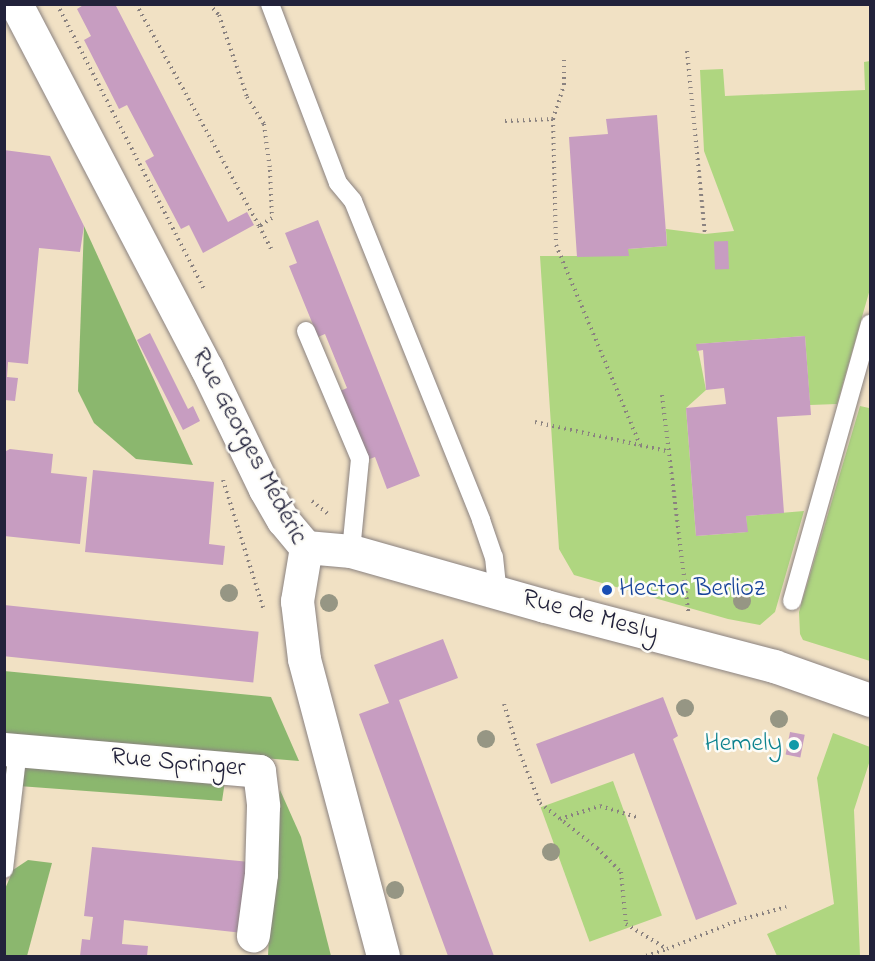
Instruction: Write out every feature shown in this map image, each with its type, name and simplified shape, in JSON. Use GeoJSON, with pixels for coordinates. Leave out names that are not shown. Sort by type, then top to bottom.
{"type":"FeatureCollection","features":[{"type":"Feature","properties":{"kind":"street","name":"Rue Georges Médéric"},"geometry":{"type":"LineString","coordinates":[[16,4],[206,367],[265,489],[283,520],[306,547],[297,601],[304,659],[383,957]]}},
{"type":"Feature","properties":{"kind":"street","name":"Rue de Mesly"},"geometry":{"type":"LineString","coordinates":[[306,547],[351,551],[498,593],[774,666],[870,700]]}},
{"type":"Feature","properties":{"kind":"street","name":"Rue Springer"},"geometry":{"type":"LineString","coordinates":[[11,749],[259,771],[263,806],[261,874],[253,935]]}},
{"type":"Feature","properties":{"kind":"lane"},"geometry":{"type":"LineString","coordinates":[[270,4],[338,183],[353,201],[481,520],[494,557],[498,593]]}},
{"type":"Feature","properties":{"kind":"lane"},"geometry":{"type":"LineString","coordinates":[[792,601],[870,324]]}},
{"type":"Feature","properties":{"kind":"lane"},"geometry":{"type":"LineString","coordinates":[[306,331],[360,459],[351,551]]}},
{"type":"Feature","properties":{"kind":"lane"},"geometry":{"type":"LineString","coordinates":[[4,869],[11,749]]}},
{"type":"Feature","properties":{"kind":"path"},"geometry":{"type":"LineString","coordinates":[[136,4],[271,249]]}},
{"type":"Feature","properties":{"kind":"path"},"geometry":{"type":"LineString","coordinates":[[209,4],[219,15],[247,98],[264,124],[270,170],[272,218],[259,226]]}},
{"type":"Feature","properties":{"kind":"path"},"geometry":{"type":"LineString","coordinates":[[687,51],[705,234]]}},
{"type":"Feature","properties":{"kind":"path"},"geometry":{"type":"LineString","coordinates":[[564,57],[564,85],[553,119],[556,245],[640,445]]}},
{"type":"Feature","properties":{"kind":"path"},"geometry":{"type":"LineString","coordinates":[[505,121],[553,119]]}},
{"type":"Feature","properties":{"kind":"path"},"geometry":{"type":"LineString","coordinates":[[662,395],[666,451],[691,644]]}},
{"type":"Feature","properties":{"kind":"path"},"geometry":{"type":"LineString","coordinates":[[535,422],[666,451]]}},
{"type":"Feature","properties":{"kind":"path"},"geometry":{"type":"LineString","coordinates":[[230,504],[265,613]]}},
{"type":"Feature","properties":{"kind":"path"},"geometry":{"type":"LineString","coordinates":[[504,704],[518,749],[540,803],[597,848],[621,872],[626,924],[666,949]]}},
{"type":"Feature","properties":{"kind":"path"},"geometry":{"type":"LineString","coordinates":[[560,819],[600,806],[637,817]]}},
{"type":"Feature","properties":{"kind":"path"},"geometry":{"type":"LineString","coordinates":[[646,957],[739,920],[786,907]]}},
{"type":"Feature","properties":{"kind":"green space"},"geometry":{"type":"Polygon","coordinates":[[[870,61],[870,289],[837,404],[810,405],[805,336],[697,344],[706,390],[686,408],[696,536],[747,532],[746,516],[804,511],[775,612],[760,625],[728,619],[574,575],[559,549],[540,256],[628,256],[628,249],[667,246],[666,229],[705,234],[734,231],[704,151],[700,70],[723,69],[725,96],[865,90],[864,62],[870,61]]]}},
{"type":"Feature","properties":{"kind":"green space"},"geometry":{"type":"Polygon","coordinates":[[[84,226],[193,465],[136,459],[94,423],[78,391],[84,226]]]}},
{"type":"Feature","properties":{"kind":"green space"},"geometry":{"type":"Polygon","coordinates":[[[869,404],[870,661],[803,640],[800,634],[799,612],[860,406],[869,408],[869,404]]]}},
{"type":"Feature","properties":{"kind":"green space"},"geometry":{"type":"Polygon","coordinates":[[[4,671],[271,697],[299,761],[229,755],[222,801],[5,785],[4,671]]]}},
{"type":"Feature","properties":{"kind":"green space"},"geometry":{"type":"Polygon","coordinates":[[[833,733],[870,747],[870,760],[854,810],[860,956],[777,956],[767,934],[834,904],[817,778],[833,733]]]}},
{"type":"Feature","properties":{"kind":"green space"},"geometry":{"type":"Polygon","coordinates":[[[613,781],[662,915],[590,942],[541,807],[613,781]]]}},
{"type":"Feature","properties":{"kind":"green space"},"geometry":{"type":"Polygon","coordinates":[[[280,790],[301,837],[331,956],[268,956],[272,873],[280,790]]]}},
{"type":"Feature","properties":{"kind":"green space"},"geometry":{"type":"Polygon","coordinates":[[[28,860],[52,863],[27,956],[5,956],[5,889],[13,870],[28,860]]]}},
{"type":"Feature","properties":{"kind":"building"},"geometry":{"type":"Polygon","coordinates":[[[85,4],[115,4],[228,222],[247,212],[254,225],[203,253],[189,225],[181,229],[145,161],[154,156],[127,105],[119,109],[84,40],[91,36],[77,9],[85,4]]]}},
{"type":"Feature","properties":{"kind":"building"},"geometry":{"type":"Polygon","coordinates":[[[657,115],[667,246],[628,249],[629,256],[577,257],[569,137],[608,134],[606,119],[657,115]]]}},
{"type":"Feature","properties":{"kind":"building"},"geometry":{"type":"Polygon","coordinates":[[[4,150],[50,156],[84,226],[80,252],[39,248],[28,364],[8,362],[7,377],[18,378],[15,401],[5,400],[4,150]]]}},
{"type":"Feature","properties":{"kind":"building"},"geometry":{"type":"Polygon","coordinates":[[[318,220],[420,476],[387,489],[375,457],[367,460],[340,391],[347,388],[325,334],[318,337],[289,266],[297,263],[285,233],[318,220]]]}},
{"type":"Feature","properties":{"kind":"building"},"geometry":{"type":"Polygon","coordinates":[[[714,241],[728,241],[729,269],[715,269],[714,241]]]}},
{"type":"Feature","properties":{"kind":"building"},"geometry":{"type":"Polygon","coordinates":[[[150,333],[188,409],[193,406],[200,421],[183,430],[137,340],[150,333]]]}},
{"type":"Feature","properties":{"kind":"building"},"geometry":{"type":"Polygon","coordinates":[[[805,336],[811,415],[777,417],[784,513],[746,516],[748,532],[696,536],[686,408],[726,404],[724,388],[706,390],[703,350],[697,351],[696,344],[805,336]]]}},
{"type":"Feature","properties":{"kind":"building"},"geometry":{"type":"Polygon","coordinates":[[[10,449],[53,454],[51,473],[87,477],[80,544],[4,536],[4,452],[10,449]]]}},
{"type":"Feature","properties":{"kind":"building"},"geometry":{"type":"Polygon","coordinates":[[[93,470],[214,482],[209,544],[225,546],[223,565],[85,552],[93,470]]]}},
{"type":"Feature","properties":{"kind":"building"},"geometry":{"type":"Polygon","coordinates":[[[4,605],[259,632],[253,682],[4,656],[4,605]]]}},
{"type":"Feature","properties":{"kind":"building"},"geometry":{"type":"Polygon","coordinates":[[[443,639],[458,678],[399,700],[494,956],[448,956],[359,714],[389,703],[374,665],[443,639]]]}},
{"type":"Feature","properties":{"kind":"building"},"geometry":{"type":"Polygon","coordinates":[[[663,697],[678,736],[673,739],[737,904],[696,920],[634,753],[551,784],[536,744],[663,697]]]}},
{"type":"Feature","properties":{"kind":"building","name":"Hemely"},"geometry":{"type":"Polygon","coordinates":[[[790,732],[805,735],[800,757],[786,755],[790,732]]]}},
{"type":"Feature","properties":{"kind":"building"},"geometry":{"type":"Polygon","coordinates":[[[92,847],[250,862],[243,933],[124,920],[122,944],[148,946],[147,956],[80,956],[82,939],[90,940],[93,917],[84,916],[92,847]]]}},
{"type":"Feature","properties":{"kind":"place","name":"Hector Berlioz"},"geometry":{"type":"Point","coordinates":[607,590]}},
{"type":"Feature","properties":{"kind":"place","name":"Hemely"},"geometry":{"type":"Point","coordinates":[794,745]}}]}
